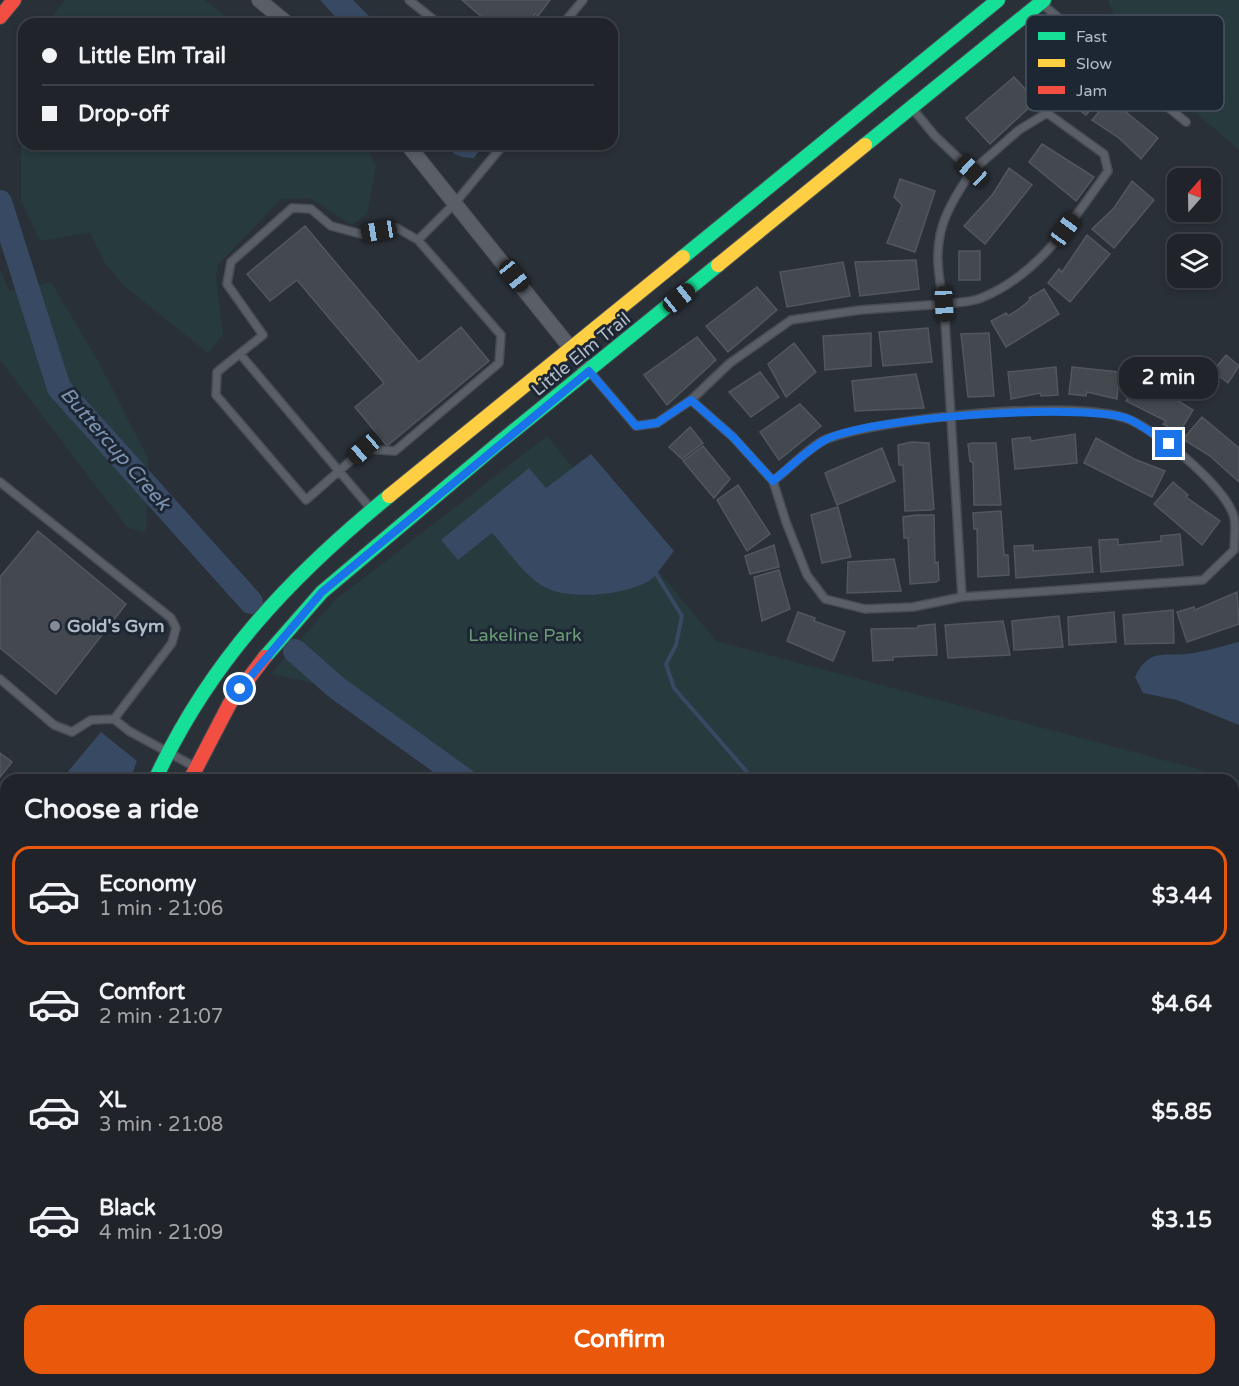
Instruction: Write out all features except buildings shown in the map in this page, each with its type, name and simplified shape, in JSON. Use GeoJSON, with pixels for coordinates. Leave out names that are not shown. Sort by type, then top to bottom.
{"type":"FeatureCollection","features":[{"type":"Feature","properties":{"kind":"street"},"geometry":{"type":"LineString","coordinates":[[0,17],[14,0]]}},
{"type":"Feature","properties":{"kind":"street"},"geometry":{"type":"LineString","coordinates":[[259,0],[281,18]]}},
{"type":"Feature","properties":{"kind":"street","name":"Little Elm Trail"},"geometry":{"type":"LineString","coordinates":[[158,774],[201,693],[237,643],[297,575],[372,510],[998,0]]}},
{"type":"Feature","properties":{"kind":"street","name":"Little Elm Trail"},"geometry":{"type":"LineString","coordinates":[[193,773],[230,703],[260,663],[322,592],[371,548],[1042,1]]}},
{"type":"Feature","properties":{"kind":"street"},"geometry":{"type":"LineString","coordinates":[[412,150],[589,371]]}},
{"type":"Feature","properties":{"kind":"lane"},"geometry":{"type":"LineString","coordinates":[[409,0],[431,18]]}},
{"type":"Feature","properties":{"kind":"lane"},"geometry":{"type":"LineString","coordinates":[[568,18],[583,0]]}},
{"type":"Feature","properties":{"kind":"lane"},"geometry":{"type":"LineString","coordinates":[[1042,1],[1059,15]]}},
{"type":"Feature","properties":{"kind":"lane"},"geometry":{"type":"LineString","coordinates":[[912,108],[935,136],[972,171]]}},
{"type":"Feature","properties":{"kind":"lane"},"geometry":{"type":"LineString","coordinates":[[1173,111],[1186,122]]}},
{"type":"Feature","properties":{"kind":"lane"},"geometry":{"type":"LineString","coordinates":[[589,371],[636,426],[657,423],[691,400],[730,363],[791,320],[860,310],[944,304],[979,299],[1022,276],[1065,230],[1108,171],[1104,154],[1047,113],[1019,130],[972,171],[947,208],[936,246],[944,304],[962,597]]}},
{"type":"Feature","properties":{"kind":"lane"},"geometry":{"type":"LineString","coordinates":[[418,240],[455,203],[499,150]]}},
{"type":"Feature","properties":{"kind":"lane"},"geometry":{"type":"LineString","coordinates":[[292,208],[311,209],[331,226],[361,234],[397,228],[418,240],[501,335],[499,363],[395,451],[364,449],[306,500],[216,395],[217,372],[240,354],[263,335],[226,284],[231,262],[292,208]]}},
{"type":"Feature","properties":{"kind":"lane"},"geometry":{"type":"LineString","coordinates":[[240,354],[372,510]]}},
{"type":"Feature","properties":{"kind":"lane"},"geometry":{"type":"LineString","coordinates":[[691,400],[733,437],[773,481],[807,575],[825,599],[866,609],[913,607],[962,597],[1203,580],[1234,550],[1233,514],[1213,483],[1169,444],[1126,418],[1074,411],[950,417],[866,428],[824,440],[773,481]]}},
{"type":"Feature","properties":{"kind":"lane"},"geometry":{"type":"LineString","coordinates":[[0,482],[171,618],[176,628],[172,643],[114,719]]}},
{"type":"Feature","properties":{"kind":"lane"},"geometry":{"type":"LineString","coordinates":[[0,679],[54,725],[72,732],[91,720],[114,719],[129,731],[168,752],[193,773]]}},
{"type":"Feature","properties":{"kind":"green space"},"geometry":{"type":"Polygon","coordinates":[[[65,0],[205,0],[228,18],[52,18],[65,0]]]}},
{"type":"Feature","properties":{"kind":"green space"},"geometry":{"type":"Polygon","coordinates":[[[1108,0],[1239,0],[1239,150],[1194,111],[1224,111],[1224,15],[1114,15],[1108,0]]]}},
{"type":"Feature","properties":{"kind":"green space"},"geometry":{"type":"Polygon","coordinates":[[[21,150],[368,150],[376,166],[367,214],[352,225],[310,198],[281,199],[218,265],[216,279],[223,334],[208,353],[123,285],[105,263],[90,233],[40,241],[21,201],[21,150]]]}},
{"type":"Feature","properties":{"kind":"green space"},"geometry":{"type":"Polygon","coordinates":[[[0,269],[9,291],[51,282],[98,361],[148,458],[146,532],[128,528],[0,360],[0,269]]]}},
{"type":"Feature","properties":{"kind":"green space","name":"Lakeline Park"},"geometry":{"type":"Polygon","coordinates":[[[547,436],[716,641],[1216,774],[463,774],[337,688],[271,674],[334,601],[547,436]]]}},
{"type":"Feature","properties":{"kind":"water"},"geometry":{"type":"Polygon","coordinates":[[[320,0],[353,0],[371,18],[336,18],[320,0]]]}},
{"type":"Feature","properties":{"kind":"water"},"geometry":{"type":"Polygon","coordinates":[[[480,150],[474,158],[457,155],[451,151],[480,150]]]}},
{"type":"Feature","properties":{"kind":"water"},"geometry":{"type":"Polygon","coordinates":[[[591,454],[674,551],[651,580],[612,593],[586,595],[562,593],[542,586],[534,580],[492,533],[458,560],[441,540],[529,468],[546,488],[591,454]]]}},
{"type":"Feature","properties":{"kind":"water"},"geometry":{"type":"Polygon","coordinates":[[[1239,642],[1239,725],[1177,700],[1143,693],[1135,677],[1150,658],[1193,653],[1239,642]]]}},
{"type":"Feature","properties":{"kind":"water"},"geometry":{"type":"Polygon","coordinates":[[[101,732],[137,761],[132,774],[66,774],[101,732]]]}},
{"type":"Feature","properties":{"kind":"waterway","name":"Buttercup Creek"},"geometry":{"type":"LineString","coordinates":[[0,202],[59,388],[251,602]]}},
{"type":"Feature","properties":{"kind":"waterway"},"geometry":{"type":"LineString","coordinates":[[653,569],[682,616],[676,645],[666,664],[674,688],[749,774]]}},
{"type":"Feature","properties":{"kind":"waterway","name":"Buttercup Creek"},"geometry":{"type":"LineString","coordinates":[[295,651],[337,688],[457,774]]}},
{"type":"Feature","properties":{"kind":"traffic: fast"},"geometry":{"type":"LineString","coordinates":[[683,257],[998,0]]}},
{"type":"Feature","properties":{"kind":"traffic: fast"},"geometry":{"type":"LineString","coordinates":[[865,145],[1044,0]]}},
{"type":"Feature","properties":{"kind":"traffic: fast"},"geometry":{"type":"LineString","coordinates":[[265,657],[322,592],[500,442],[718,265]]}},
{"type":"Feature","properties":{"kind":"traffic: fast"},"geometry":{"type":"LineString","coordinates":[[158,774],[176,737],[200,697],[255,624],[318,558],[389,496]]}},
{"type":"Feature","properties":{"kind":"traffic: slow"},"geometry":{"type":"LineString","coordinates":[[718,265],[865,145]]}},
{"type":"Feature","properties":{"kind":"traffic: slow"},"geometry":{"type":"LineString","coordinates":[[389,496],[683,257]]}},
{"type":"Feature","properties":{"kind":"traffic: jam"},"geometry":{"type":"LineString","coordinates":[[0,17],[14,0]]}},
{"type":"Feature","properties":{"kind":"traffic: jam"},"geometry":{"type":"LineString","coordinates":[[193,774],[230,703],[265,657]]}},
{"type":"Feature","properties":{"kind":"place","name":"Gold's Gym"},"geometry":{"type":"Point","coordinates":[55,626]}},
{"type":"Feature","properties":{"kind":"route"},"geometry":{"type":"LineString","coordinates":[[240,689],[322,592],[362,556],[589,371],[636,426],[657,423],[691,400],[733,437],[773,481],[824,440],[866,428],[950,417],[1074,411],[1126,418],[1169,444]]}}]}
